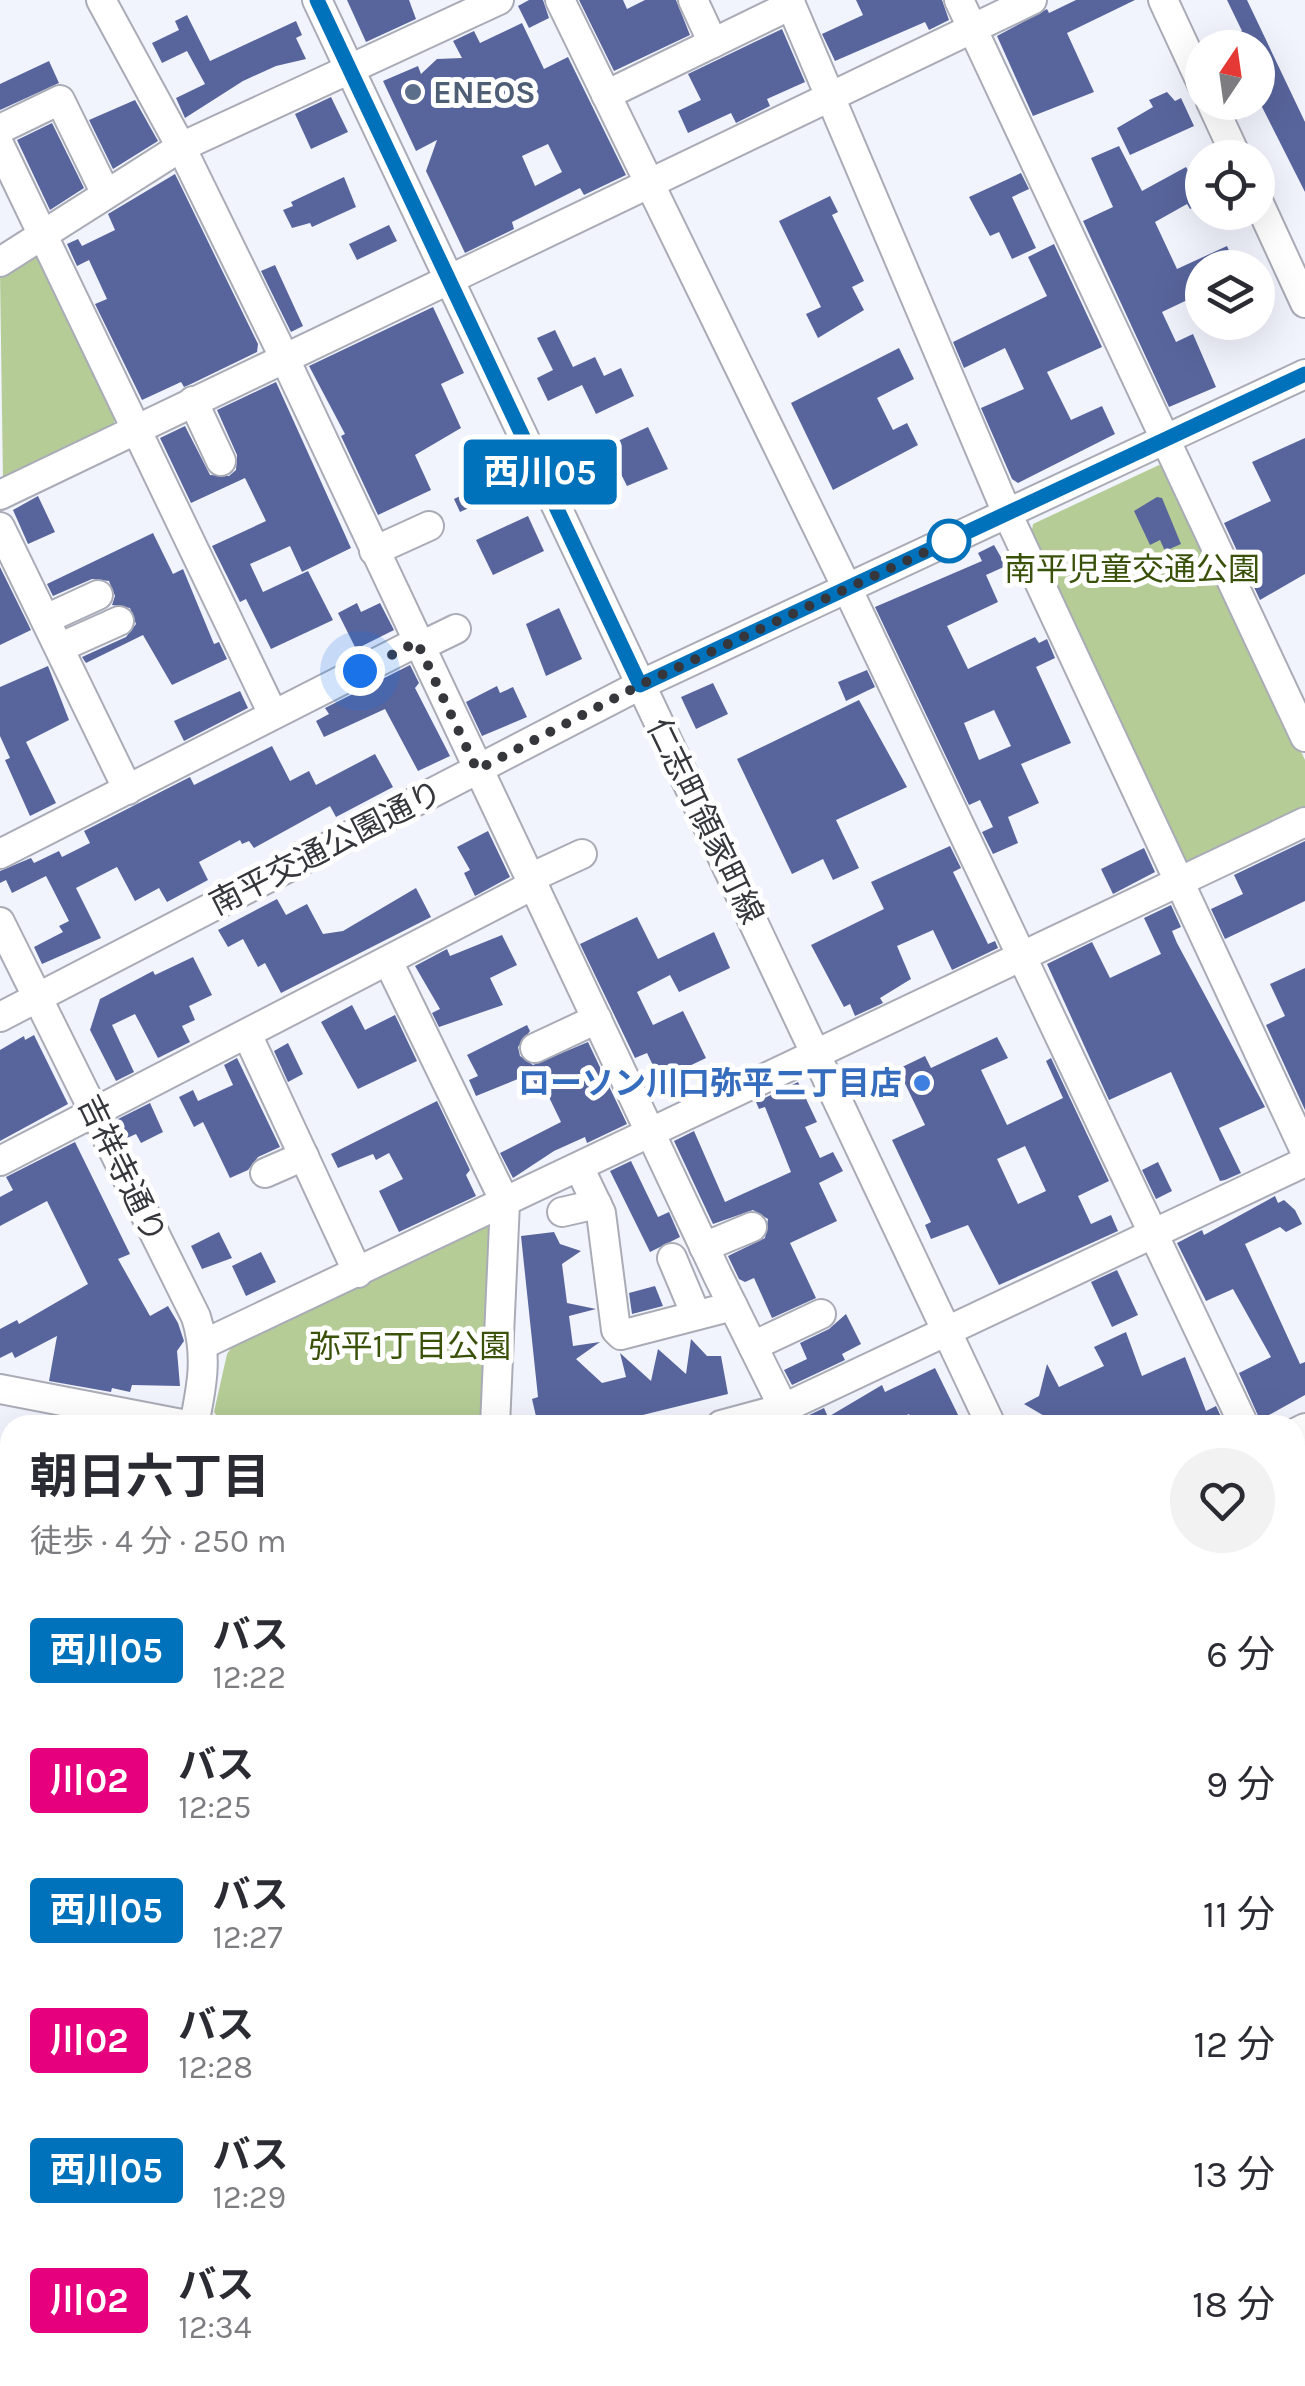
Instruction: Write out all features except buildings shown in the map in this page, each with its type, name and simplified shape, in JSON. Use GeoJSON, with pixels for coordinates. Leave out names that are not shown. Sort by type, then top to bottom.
{"type":"FeatureCollection","features":[{"type":"Feature","properties":{"kind":"street"},"geometry":{"type":"LineString","coordinates":[[101,0],[180,147],[284,356],[704,1248],[788,1415]]}},
{"type":"Feature","properties":{"kind":"street","name":"仁志町領家町線"},"geometry":{"type":"LineString","coordinates":[[317,0],[986,1415]]}},
{"type":"Feature","properties":{"kind":"street"},"geometry":{"type":"LineString","coordinates":[[0,262],[180,147],[499,0]]}},
{"type":"Feature","properties":{"kind":"street"},"geometry":{"type":"LineString","coordinates":[[560,0],[848,590],[1239,1415]]}},
{"type":"Feature","properties":{"kind":"street"},"geometry":{"type":"LineString","coordinates":[[693,0],[713,43]]}},
{"type":"Feature","properties":{"kind":"street"},"geometry":{"type":"LineString","coordinates":[[960,0],[1305,737]]}},
{"type":"Feature","properties":{"kind":"street"},"geometry":{"type":"LineString","coordinates":[[0,495],[1032,0]]}},
{"type":"Feature","properties":{"kind":"street"},"geometry":{"type":"LineString","coordinates":[[1163,0],[1185,47]]}},
{"type":"Feature","properties":{"kind":"street"},"geometry":{"type":"LineString","coordinates":[[606,95],[790,2],[1007,513],[1305,1151]]}},
{"type":"Feature","properties":{"kind":"street"},"geometry":{"type":"LineString","coordinates":[[0,129],[60,100],[106,194]]}},
{"type":"Feature","properties":{"kind":"street"},"geometry":{"type":"LineString","coordinates":[[0,146],[273,714]]}},
{"type":"Feature","properties":{"kind":"street"},"geometry":{"type":"LineString","coordinates":[[1271,230],[1305,303]]}},
{"type":"Feature","properties":{"kind":"street","name":"南平交通公園通り"},"geometry":{"type":"LineString","coordinates":[[0,1017],[640,685],[1305,374]]}},
{"type":"Feature","properties":{"kind":"street"},"geometry":{"type":"LineString","coordinates":[[193,401],[221,461]]}},
{"type":"Feature","properties":{"kind":"street"},"geometry":{"type":"LineString","coordinates":[[374,551],[429,526]]}},
{"type":"Feature","properties":{"kind":"street"},"geometry":{"type":"LineString","coordinates":[[0,527],[48,618],[128,790]]}},
{"type":"Feature","properties":{"kind":"street"},"geometry":{"type":"LineString","coordinates":[[48,618],[98,595]]}},
{"type":"Feature","properties":{"kind":"street"},"geometry":{"type":"LineString","coordinates":[[61,646],[119,621]]}},
{"type":"Feature","properties":{"kind":"street"},"geometry":{"type":"LineString","coordinates":[[0,854],[273,714],[456,630]]}},
{"type":"Feature","properties":{"kind":"street"},"geometry":{"type":"LineString","coordinates":[[204,1344],[1305,822]]}},
{"type":"Feature","properties":{"kind":"street"},"geometry":{"type":"LineString","coordinates":[[0,1162],[389,963],[582,854]]}},
{"type":"Feature","properties":{"kind":"street","name":"吉祥寺通り"},"geometry":{"type":"LineString","coordinates":[[0,922],[196,1317],[204,1344],[195,1415]]}},
{"type":"Feature","properties":{"kind":"street"},"geometry":{"type":"LineString","coordinates":[[389,963],[505,1202],[495,1415]]}},
{"type":"Feature","properties":{"kind":"street"},"geometry":{"type":"LineString","coordinates":[[534,1048],[597,1018]]}},
{"type":"Feature","properties":{"kind":"street"},"geometry":{"type":"LineString","coordinates":[[247,1034],[358,1273]]}},
{"type":"Feature","properties":{"kind":"street"},"geometry":{"type":"LineString","coordinates":[[265,1173],[304,1156]]}},
{"type":"Feature","properties":{"kind":"street"},"geometry":{"type":"LineString","coordinates":[[790,1415],[947,1332],[1305,1162]]}},
{"type":"Feature","properties":{"kind":"street"},"geometry":{"type":"LineString","coordinates":[[579,1167],[598,1204],[616,1330],[621,1334],[732,1306]]}},
{"type":"Feature","properties":{"kind":"street"},"geometry":{"type":"LineString","coordinates":[[562,1212],[598,1204]]}},
{"type":"Feature","properties":{"kind":"street"},"geometry":{"type":"LineString","coordinates":[[704,1248],[752,1227]]}},
{"type":"Feature","properties":{"kind":"street"},"geometry":{"type":"LineString","coordinates":[[672,1258],[696,1316]]}},
{"type":"Feature","properties":{"kind":"street"},"geometry":{"type":"LineString","coordinates":[[753,1346],[821,1314]]}},
{"type":"Feature","properties":{"kind":"street"},"geometry":{"type":"LineString","coordinates":[[0,1390],[133,1415]]}},
{"type":"Feature","properties":{"kind":"green space"},"geometry":{"type":"Polygon","coordinates":[[[28,254],[43,258],[117,415],[113,425],[3,481],[0,273],[28,254]]]}},
{"type":"Feature","properties":{"kind":"green space","name":"南平児童交通公園"},"geometry":{"type":"Polygon","coordinates":[[[1159,465],[1172,472],[1305,760],[1305,813],[1191,864],[1184,859],[1031,536],[1033,524],[1159,465]]]}},
{"type":"Feature","properties":{"kind":"green space","name":"弥平1丁目公園"},"geometry":{"type":"Polygon","coordinates":[[[483,1223],[493,1228],[488,1415],[216,1415],[227,1354],[234,1344],[483,1223]]]}},
{"type":"Feature","properties":{"kind":"bus line","name":"西川05"},"geometry":{"type":"LineString","coordinates":[[317,0],[640,685],[1305,374]]}},
{"type":"Feature","properties":{"kind":"place","name":"ENEOS"},"geometry":{"type":"Point","coordinates":[413,92]}},
{"type":"Feature","properties":{"kind":"place","name":"ローソン川口弥平二丁目店"},"geometry":{"type":"Point","coordinates":[922,1083]}},
{"type":"Feature","properties":{"kind":"route"},"geometry":{"type":"LineString","coordinates":[[360,671],[417,642],[477,770],[640,685],[949,541]]}}]}
